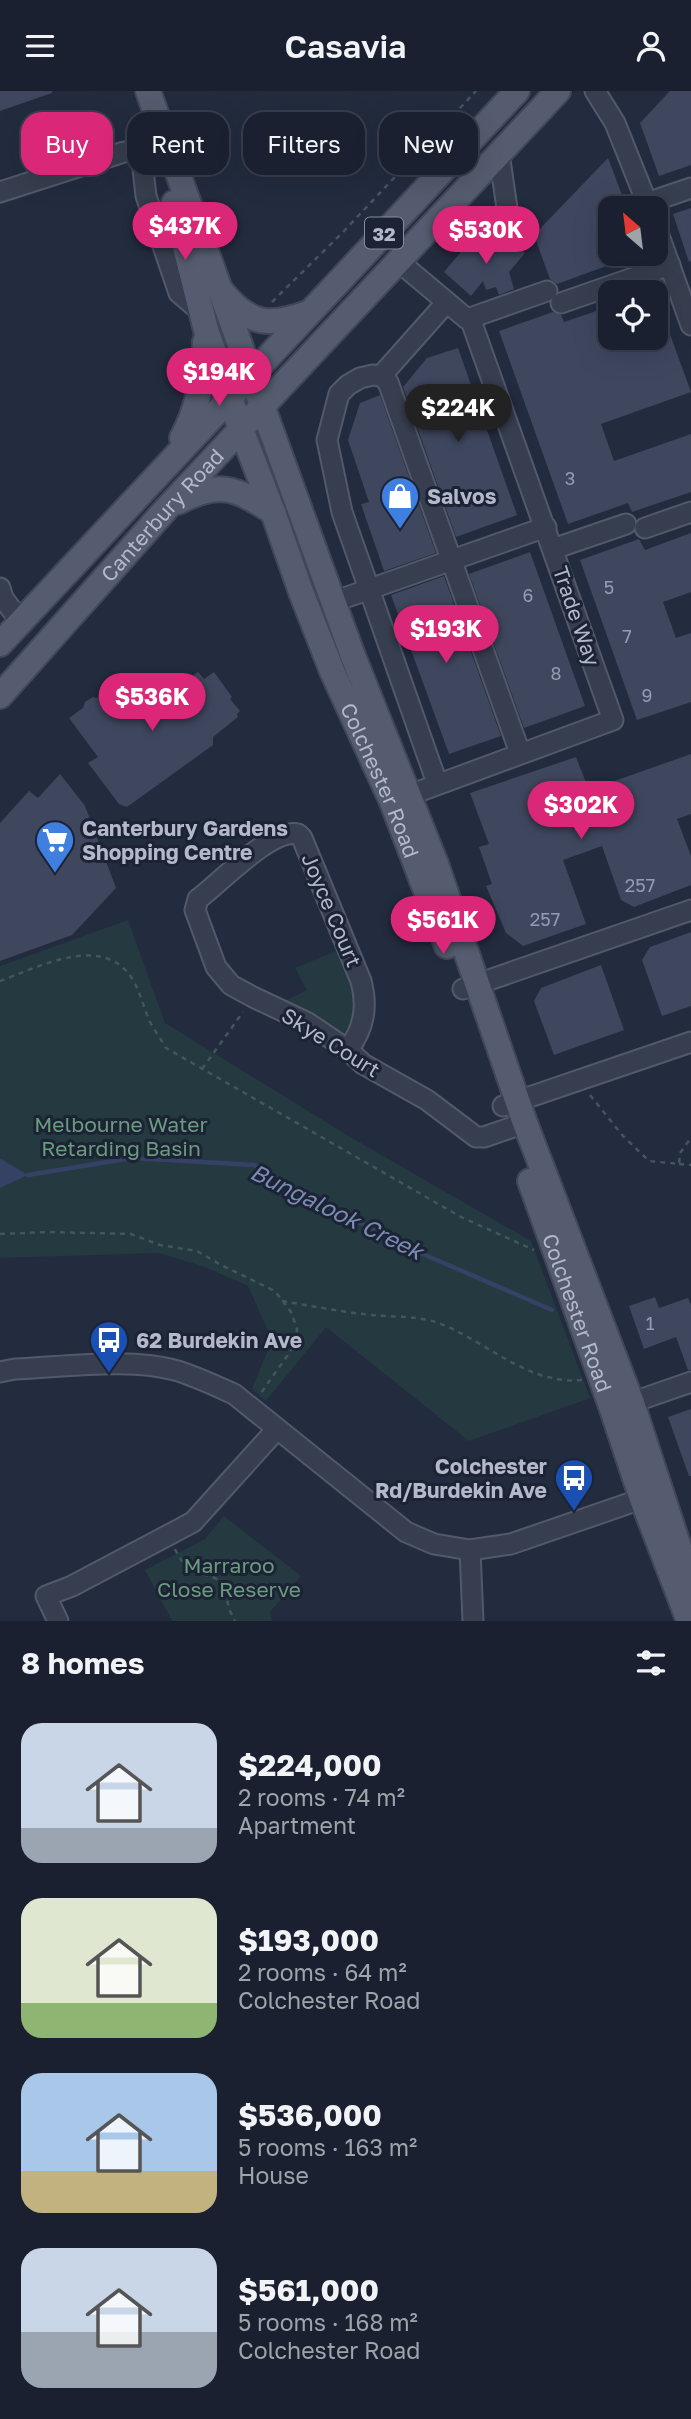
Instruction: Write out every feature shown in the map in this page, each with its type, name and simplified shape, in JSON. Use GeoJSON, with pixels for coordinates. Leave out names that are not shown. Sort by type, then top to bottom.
{"type":"FeatureCollection","features":[{"type":"Feature","properties":{"kind":"main road","name":"Colchester Road"},"geometry":{"type":"LineString","coordinates":[[148,91],[152,112]]}},
{"type":"Feature","properties":{"kind":"main road","name":"Canterbury Road"},"geometry":{"type":"LineString","coordinates":[[8,635],[517,91]]}},
{"type":"Feature","properties":{"kind":"main road","name":"Canterbury Road"},"geometry":{"type":"LineString","coordinates":[[0,696],[167,508],[558,91]]}},
{"type":"Feature","properties":{"kind":"main road","name":"Colchester Road"},"geometry":{"type":"LineString","coordinates":[[166,175],[203,320],[301,592],[332,671],[436,864],[470,987],[686,1588],[689,1621]]}},
{"type":"Feature","properties":{"kind":"main road","name":"Colchester Road"},"geometry":{"type":"LineString","coordinates":[[172,175],[220,290],[353,656],[400,798]]}},
{"type":"Feature","properties":{"kind":"main road"},"geometry":{"type":"LineString","coordinates":[[220,290],[237,310],[262,321],[289,320],[310,312]]}},
{"type":"Feature","properties":{"kind":"main road"},"geometry":{"type":"LineString","coordinates":[[165,466],[194,412],[203,374],[203,320]]}},
{"type":"Feature","properties":{"kind":"main road"},"geometry":{"type":"LineString","coordinates":[[167,508],[205,490],[230,489],[241,492],[273,512]]}},
{"type":"Feature","properties":{"kind":"main road"},"geometry":{"type":"LineString","coordinates":[[8,635],[47,645]]}},
{"type":"Feature","properties":{"kind":"main road"},"geometry":{"type":"LineString","coordinates":[[8,635],[30,663]]}},
{"type":"Feature","properties":{"kind":"main road","name":"Colchester Road"},"geometry":{"type":"LineString","coordinates":[[514,1114],[555,1252],[622,1406]]}},
{"type":"Feature","properties":{"kind":"street"},"geometry":{"type":"LineString","coordinates":[[595,91],[615,123],[644,196]]}},
{"type":"Feature","properties":{"kind":"street"},"geometry":{"type":"LineString","coordinates":[[0,192],[127,150]]}},
{"type":"Feature","properties":{"kind":"street"},"geometry":{"type":"LineString","coordinates":[[428,229],[466,236],[509,222],[499,153]]}},
{"type":"Feature","properties":{"kind":"street"},"geometry":{"type":"LineString","coordinates":[[668,198],[691,188]]}},
{"type":"Feature","properties":{"kind":"street"},"geometry":{"type":"LineString","coordinates":[[668,260],[691,325]]}},
{"type":"Feature","properties":{"kind":"street"},"geometry":{"type":"LineString","coordinates":[[398,261],[467,319],[670,265]]}},
{"type":"Feature","properties":{"kind":"street"},"geometry":{"type":"LineString","coordinates":[[381,376],[446,303]]}},
{"type":"Feature","properties":{"kind":"street","name":"Trade Way"},"geometry":{"type":"LineString","coordinates":[[400,798],[614,720],[470,318]]}},
{"type":"Feature","properties":{"kind":"street"},"geometry":{"type":"LineString","coordinates":[[437,783],[342,512],[327,440],[339,394],[360,378],[381,376],[388,382],[520,753]]}},
{"type":"Feature","properties":{"kind":"street"},"geometry":{"type":"LineString","coordinates":[[554,548],[691,512]]}},
{"type":"Feature","properties":{"kind":"street"},"geometry":{"type":"LineString","coordinates":[[333,602],[546,527]]}},
{"type":"Feature","properties":{"kind":"street"},"geometry":{"type":"LineString","coordinates":[[0,589],[8,635]]}},
{"type":"Feature","properties":{"kind":"street","name":"Joyce Court"},"geometry":{"type":"LineString","coordinates":[[209,891],[251,856],[290,836],[356,967],[365,995],[364,1017],[356,1039],[348,1050]]}},
{"type":"Feature","properties":{"kind":"street","name":"Skye Court"},"geometry":{"type":"LineString","coordinates":[[209,891],[198,899],[195,910],[210,953],[223,977],[231,985],[309,1023],[363,1064],[427,1100],[476,1137],[484,1137],[514,1114],[583,1079],[691,1042]]}},
{"type":"Feature","properties":{"kind":"street"},"geometry":{"type":"LineString","coordinates":[[470,987],[691,910]]}},
{"type":"Feature","properties":{"kind":"street"},"geometry":{"type":"LineString","coordinates":[[0,1372],[15,1369],[137,1364],[177,1371],[234,1394],[406,1532],[434,1544],[470,1550],[511,1544],[651,1496]]}},
{"type":"Feature","properties":{"kind":"street"},"geometry":{"type":"LineString","coordinates":[[622,1406],[691,1382]]}},
{"type":"Feature","properties":{"kind":"street"},"geometry":{"type":"LineString","coordinates":[[58,1621],[46,1597],[193,1522],[277,1429]]}},
{"type":"Feature","properties":{"kind":"street"},"geometry":{"type":"LineString","coordinates":[[470,1550],[473,1621]]}},
{"type":"Feature","properties":{"kind":"path"},"geometry":{"type":"LineString","coordinates":[[265,308],[344,232],[475,91]]}},
{"type":"Feature","properties":{"kind":"path"},"geometry":{"type":"LineString","coordinates":[[0,981],[62,958],[83,954],[102,956],[120,966],[133,979],[150,1023],[166,1048],[461,1217],[542,1254],[555,1252]]}},
{"type":"Feature","properties":{"kind":"path"},"geometry":{"type":"LineString","coordinates":[[202,1069],[253,997]]}},
{"type":"Feature","properties":{"kind":"path"},"geometry":{"type":"LineString","coordinates":[[583,1079],[590,1095],[636,1150],[649,1161],[691,1165]]}},
{"type":"Feature","properties":{"kind":"path"},"geometry":{"type":"LineString","coordinates":[[679,1164],[680,1153],[691,1138]]}},
{"type":"Feature","properties":{"kind":"path"},"geometry":{"type":"LineString","coordinates":[[0,1234],[131,1234],[160,1245],[197,1251],[275,1291],[291,1313],[297,1329],[296,1337],[292,1349],[259,1397]]}},
{"type":"Feature","properties":{"kind":"path"},"geometry":{"type":"LineString","coordinates":[[282,1301],[360,1314],[434,1322],[475,1341],[532,1374],[566,1382],[586,1380]]}},
{"type":"Feature","properties":{"kind":"path"},"geometry":{"type":"LineString","coordinates":[[170,1536],[186,1569],[202,1576],[215,1577],[225,1584],[229,1609],[235,1621]]}},
{"type":"Feature","properties":{"kind":"green space","name":"Melbourne Water Retarding Basin"},"geometry":{"type":"Polygon","coordinates":[[[128,920],[165,1023],[352,1138],[531,1241],[590,1398],[469,1441],[326,1327],[266,1401],[252,1389],[272,1340],[248,1286],[205,1267],[159,1253],[0,1258],[0,966],[128,920]]]}},
{"type":"Feature","properties":{"kind":"green space"},"geometry":{"type":"Polygon","coordinates":[[[336,951],[350,983],[356,1011],[343,1036],[285,1001],[307,990],[295,968],[336,951]]]}},
{"type":"Feature","properties":{"kind":"green space","name":"Marraroo Close Reserve"},"geometry":{"type":"Polygon","coordinates":[[[224,1516],[301,1576],[270,1612],[272,1621],[172,1621],[145,1570],[205,1539],[224,1516]]]}},
{"type":"Feature","properties":{"kind":"water"},"geometry":{"type":"Polygon","coordinates":[[[1,1159],[28,1175],[0,1188],[1,1159]]]}},
{"type":"Feature","properties":{"kind":"building"},"geometry":{"type":"Polygon","coordinates":[[[0,91],[52,91],[52,93],[0,111],[0,91]]]}},
{"type":"Feature","properties":{"kind":"building"},"geometry":{"type":"Polygon","coordinates":[[[670,91],[691,91],[691,165],[659,176],[640,123],[670,91]]]}},
{"type":"Feature","properties":{"kind":"building"},"geometry":{"type":"Polygon","coordinates":[[[608,158],[622,196],[598,196],[598,266],[607,266],[557,284],[550,279],[534,235],[608,158]]]}},
{"type":"Feature","properties":{"kind":"building"},"geometry":{"type":"Polygon","coordinates":[[[691,208],[691,261],[689,262],[673,214],[691,208]]]}},
{"type":"Feature","properties":{"kind":"building"},"geometry":{"type":"Polygon","coordinates":[[[506,238],[525,253],[509,272],[514,289],[499,295],[496,287],[486,290],[483,281],[471,296],[444,272],[466,246],[492,243],[506,238]]]}},
{"type":"Feature","properties":{"kind":"building"},"geometry":{"type":"Polygon","coordinates":[[[598,310],[598,350],[668,350],[668,329],[691,392],[601,424],[614,461],[691,434],[691,492],[632,512],[628,503],[568,524],[499,331],[553,312],[561,315],[564,322],[598,310]]]}},
{"type":"Feature","properties":{"kind":"building"},"geometry":{"type":"Polygon","coordinates":[[[458,348],[517,515],[456,537],[403,387],[427,358],[458,348]]]}},
{"type":"Feature","properties":{"kind":"building"},"geometry":{"type":"Polygon","coordinates":[[[380,395],[436,553],[384,571],[361,504],[369,502],[348,440],[360,403],[380,395]]]}},
{"type":"Feature","properties":{"kind":"building"},"geometry":{"type":"Polygon","coordinates":[[[691,533],[691,592],[663,602],[676,638],[691,633],[691,702],[637,720],[580,560],[639,539],[645,550],[691,533]]]}},
{"type":"Feature","properties":{"kind":"building"},"geometry":{"type":"Polygon","coordinates":[[[530,552],[585,706],[524,728],[469,574],[530,552]]]}},
{"type":"Feature","properties":{"kind":"building"},"geometry":{"type":"Polygon","coordinates":[[[444,576],[501,736],[449,754],[391,595],[444,576]]]}},
{"type":"Feature","properties":{"kind":"building"},"geometry":{"type":"Polygon","coordinates":[[[198,672],[204,679],[214,672],[240,711],[238,717],[213,737],[213,745],[127,807],[119,804],[88,763],[98,757],[69,718],[83,708],[85,702],[93,697],[97,698],[112,687],[131,712],[136,682],[152,684],[148,708],[198,672]]]}},
{"type":"Feature","properties":{"kind":"building"},"geometry":{"type":"Polygon","coordinates":[[[691,754],[691,814],[677,819],[691,856],[691,885],[634,907],[621,900],[602,846],[563,860],[586,924],[523,946],[506,933],[486,886],[492,884],[479,847],[489,844],[470,793],[576,757],[589,790],[691,754]]]}},
{"type":"Feature","properties":{"kind":"building","name":"Canterbury Gardens Shopping Centre"},"geometry":{"type":"Polygon","coordinates":[[[60,774],[85,806],[116,888],[72,935],[0,961],[0,823],[29,791],[38,798],[60,774]]]}},
{"type":"Feature","properties":{"kind":"building"},"geometry":{"type":"Polygon","coordinates":[[[691,932],[691,1006],[662,1016],[642,960],[650,947],[691,932]]]}},
{"type":"Feature","properties":{"kind":"building"},"geometry":{"type":"Polygon","coordinates":[[[601,965],[624,1030],[554,1055],[534,1001],[541,988],[601,965]]]}},
{"type":"Feature","properties":{"kind":"building"},"geometry":{"type":"Polygon","coordinates":[[[655,1297],[659,1308],[688,1298],[691,1305],[691,1370],[688,1370],[676,1337],[644,1349],[629,1306],[655,1297]]]}},
{"type":"Feature","properties":{"kind":"building"},"geometry":{"type":"Polygon","coordinates":[[[691,1409],[691,1476],[689,1476],[668,1417],[691,1409]]]}},
{"type":"Feature","properties":{"kind":"waterway","name":"Bungalook Creek"},"geometry":{"type":"LineString","coordinates":[[28,1175],[132,1158],[254,1165],[322,1204],[423,1254],[552,1310]]}},
{"type":"Feature","properties":{"kind":"place","name":"Salvos"},"geometry":{"type":"Point","coordinates":[400,530]}},
{"type":"Feature","properties":{"kind":"place","name":"Canterbury Gardens Shopping Centre"},"geometry":{"type":"Point","coordinates":[55,874]}},
{"type":"Feature","properties":{"kind":"place","name":"62 Burdekin Ave"},"geometry":{"type":"Point","coordinates":[109,1374]}},
{"type":"Feature","properties":{"kind":"place","name":"Colchester Rd/Burdekin Ave"},"geometry":{"type":"Point","coordinates":[574,1512]}}]}
